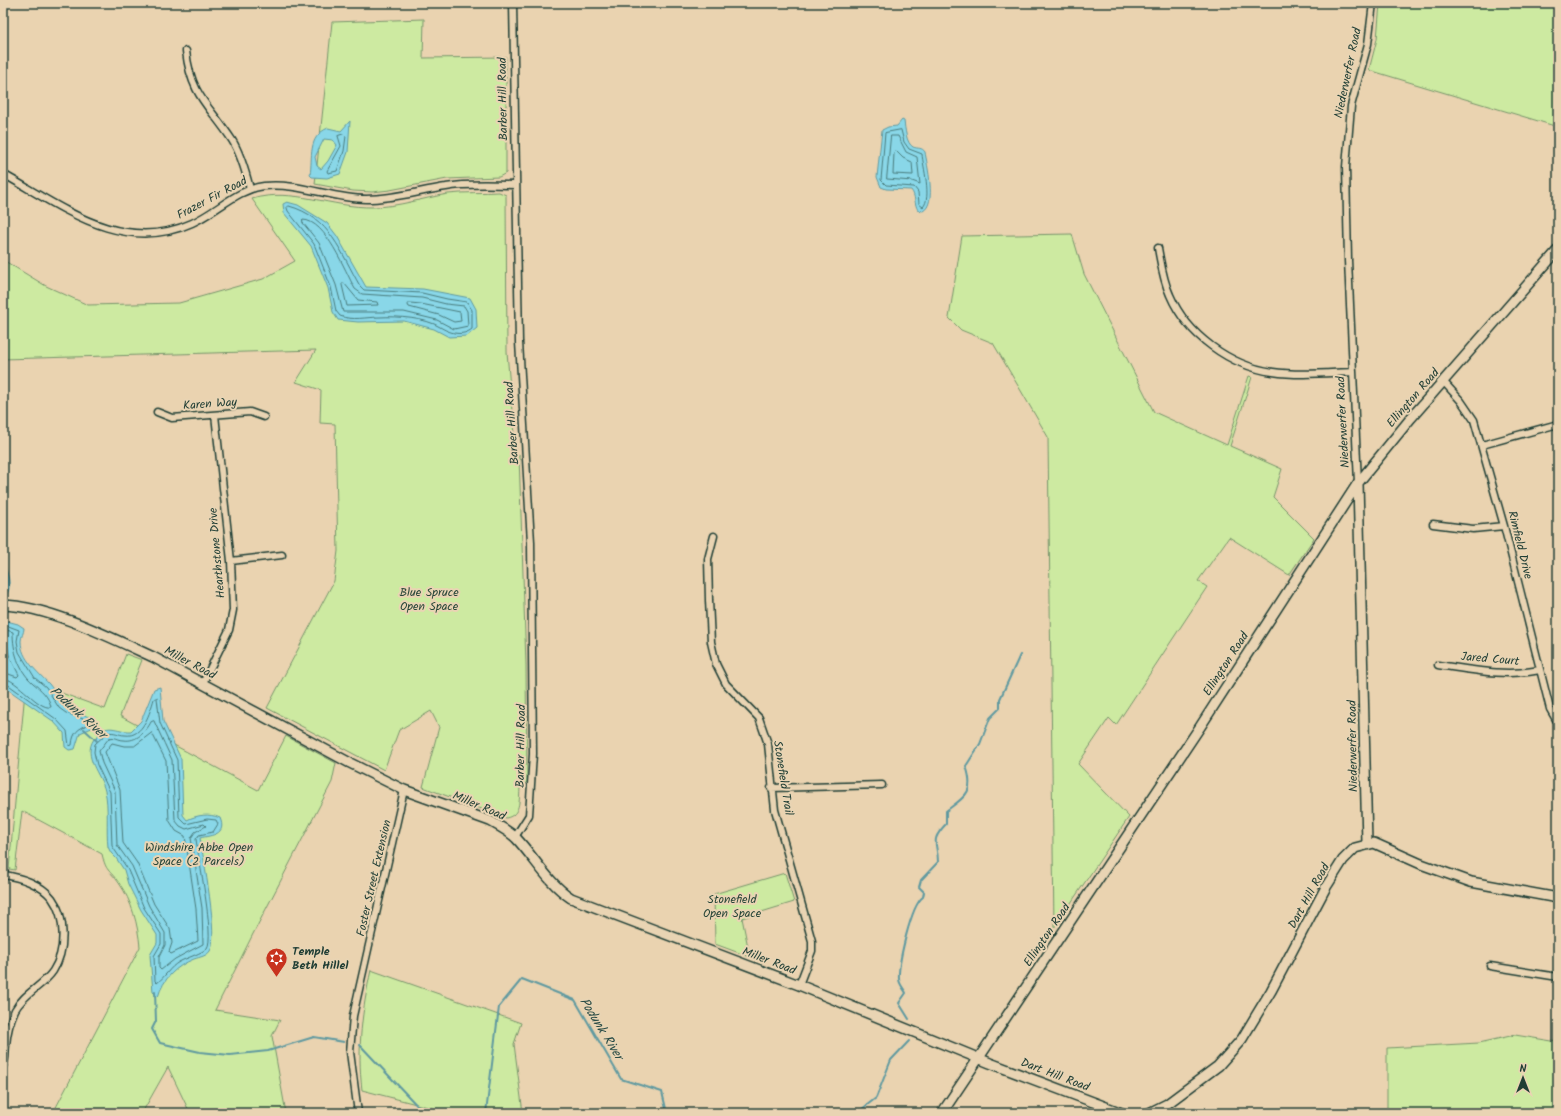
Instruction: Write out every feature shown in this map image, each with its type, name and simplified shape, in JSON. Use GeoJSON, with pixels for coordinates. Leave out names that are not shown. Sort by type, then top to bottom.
{"type":"FeatureCollection","features":[{"type":"Feature","properties":{"kind":"street","name":"Barber Hill Road"},"geometry":{"type":"LineString","coordinates":[[513,3],[515,185],[519,342],[531,542],[534,754],[529,815],[515,837]]}},
{"type":"Feature","properties":{"kind":"street","name":"Niederwerfer Road"},"geometry":{"type":"LineString","coordinates":[[1367,844],[1358,483],[1348,236],[1347,137],[1351,106],[1368,44],[1373,3]]}},
{"type":"Feature","properties":{"kind":"street"},"geometry":{"type":"LineString","coordinates":[[186,51],[188,66],[196,89],[235,145],[250,189]]}},
{"type":"Feature","properties":{"kind":"street","name":"Frazer Fir Road"},"geometry":{"type":"LineString","coordinates":[[3,174],[85,220],[116,231],[135,233],[154,233],[179,228],[193,222],[250,189],[267,186],[286,186],[364,199],[401,196],[458,185],[515,185]]}},
{"type":"Feature","properties":{"kind":"street"},"geometry":{"type":"LineString","coordinates":[[1158,248],[1164,278],[1170,296],[1180,314],[1207,344],[1225,356],[1251,367],[1274,372],[1353,372]]}},
{"type":"Feature","properties":{"kind":"street","name":"Ellington Road"},"geometry":{"type":"LineString","coordinates":[[942,1113],[1200,727],[1358,483],[1443,381],[1558,250]]}},
{"type":"Feature","properties":{"kind":"street","name":"Rimfield Drive"},"geometry":{"type":"LineString","coordinates":[[1443,381],[1461,401],[1474,420],[1504,526],[1550,710],[1558,723]]}},
{"type":"Feature","properties":{"kind":"street","name":"Karen Way"},"geometry":{"type":"LineString","coordinates":[[157,412],[172,418],[250,412],[264,417]]}},
{"type":"Feature","properties":{"kind":"street","name":"Hearthstone Drive"},"geometry":{"type":"LineString","coordinates":[[203,683],[229,630],[232,615],[231,561],[215,415]]}},
{"type":"Feature","properties":{"kind":"street"},"geometry":{"type":"LineString","coordinates":[[1482,445],[1558,424]]}},
{"type":"Feature","properties":{"kind":"street"},"geometry":{"type":"LineString","coordinates":[[1433,524],[1473,529],[1504,526]]}},
{"type":"Feature","properties":{"kind":"street","name":"Stonefield Trail"},"geometry":{"type":"LineString","coordinates":[[714,536],[708,559],[711,642],[716,664],[726,684],[759,718],[768,744],[774,810],[812,941],[812,951],[799,985]]}},
{"type":"Feature","properties":{"kind":"street"},"geometry":{"type":"LineString","coordinates":[[231,561],[282,555]]}},
{"type":"Feature","properties":{"kind":"street","name":"Miller Road"},"geometry":{"type":"LineString","coordinates":[[3,605],[57,617],[153,657],[350,763],[404,790],[490,821],[515,837],[546,877],[570,898],[799,985],[979,1058]]}},
{"type":"Feature","properties":{"kind":"street","name":"Jared Court"},"geometry":{"type":"LineString","coordinates":[[1438,665],[1499,674],[1522,674],[1540,670]]}},
{"type":"Feature","properties":{"kind":"street"},"geometry":{"type":"LineString","coordinates":[[772,788],[882,784]]}},
{"type":"Feature","properties":{"kind":"street","name":"Foster Street Extension"},"geometry":{"type":"LineString","coordinates":[[358,1113],[350,1052],[353,1016],[404,790]]}},
{"type":"Feature","properties":{"kind":"street"},"geometry":{"type":"LineString","coordinates":[[1367,844],[1374,843],[1421,864],[1470,882],[1558,898]]}},
{"type":"Feature","properties":{"kind":"street","name":"Dart Hill Road"},"geometry":{"type":"LineString","coordinates":[[1150,1113],[1167,1104],[1212,1070],[1242,1039],[1271,991],[1326,887],[1343,860],[1356,848],[1367,844]]}},
{"type":"Feature","properties":{"kind":"street"},"geometry":{"type":"LineString","coordinates":[[3,875],[27,881],[39,887],[51,898],[59,914],[62,933],[61,953],[53,971],[25,996],[16,1009],[9,1025],[3,1066]]}},
{"type":"Feature","properties":{"kind":"street"},"geometry":{"type":"LineString","coordinates":[[1490,966],[1558,977]]}},
{"type":"Feature","properties":{"kind":"street","name":"Dart Hill Road"},"geometry":{"type":"LineString","coordinates":[[979,1058],[1122,1113]]}},
{"type":"Feature","properties":{"kind":"green space"},"geometry":{"type":"Polygon","coordinates":[[[1380,3],[1558,3],[1558,127],[1369,70],[1377,39],[1380,3]]]}},
{"type":"Feature","properties":{"kind":"green space"},"geometry":{"type":"Polygon","coordinates":[[[424,19],[423,58],[506,57],[506,173],[499,177],[447,179],[372,192],[353,191],[315,184],[332,22],[424,19]]]}},
{"type":"Feature","properties":{"kind":"green space","name":"Blue Spruce Open Space"},"geometry":{"type":"Polygon","coordinates":[[[499,192],[506,195],[507,352],[516,459],[519,455],[526,665],[527,782],[520,788],[517,810],[514,814],[506,818],[423,787],[439,727],[431,711],[399,730],[384,770],[267,708],[334,581],[338,551],[335,424],[320,423],[321,390],[296,382],[316,350],[3,359],[3,260],[46,286],[88,305],[179,303],[263,279],[295,261],[252,199],[282,195],[358,206],[382,207],[448,194],[499,192]]]}},
{"type":"Feature","properties":{"kind":"green space"},"geometry":{"type":"Polygon","coordinates":[[[1072,234],[1084,274],[1154,412],[1227,445],[1249,376],[1252,377],[1230,446],[1282,469],[1273,497],[1314,538],[1289,575],[1229,537],[1198,581],[1207,587],[1116,725],[1109,718],[1078,764],[1129,817],[1054,928],[1048,437],[993,343],[961,330],[949,318],[962,236],[1072,234]]]}},
{"type":"Feature","properties":{"kind":"green space","name":"Windshire Abbe Open Space (2 Parcels)"},"geometry":{"type":"Polygon","coordinates":[[[126,654],[142,660],[120,716],[258,790],[286,736],[336,763],[332,782],[215,1010],[280,1020],[272,1036],[286,1113],[190,1113],[168,1067],[142,1113],[53,1113],[140,947],[138,930],[131,905],[124,890],[106,867],[102,854],[22,811],[15,870],[9,869],[26,680],[105,709],[126,654]]]}},
{"type":"Feature","properties":{"kind":"green space","name":"Stonefield Open Space"},"geometry":{"type":"Polygon","coordinates":[[[785,873],[794,902],[742,918],[750,957],[715,944],[714,894],[785,873]]]}},
{"type":"Feature","properties":{"kind":"green space"},"geometry":{"type":"Polygon","coordinates":[[[371,970],[521,1023],[514,1044],[523,1113],[451,1113],[362,1090],[360,1059],[361,1030],[371,970]]]}},
{"type":"Feature","properties":{"kind":"green space"},"geometry":{"type":"Polygon","coordinates":[[[1515,1035],[1558,1042],[1558,1113],[1387,1113],[1387,1048],[1479,1043],[1515,1035]]]}},
{"type":"Feature","properties":{"kind":"water"},"geometry":{"type":"Polygon","coordinates":[[[902,120],[904,121],[906,135],[911,145],[913,147],[923,149],[925,152],[930,184],[930,201],[923,211],[918,210],[911,190],[886,189],[881,187],[877,177],[882,130],[888,127],[897,126],[902,120]]]}},
{"type":"Feature","properties":{"kind":"water"},"geometry":{"type":"Polygon","coordinates":[[[350,121],[348,152],[340,174],[327,178],[312,177],[310,175],[311,155],[314,142],[317,137],[321,132],[328,128],[341,131],[350,121]],[[324,139],[315,157],[317,166],[321,169],[328,161],[337,145],[333,140],[324,139]]]}},
{"type":"Feature","properties":{"kind":"water"},"geometry":{"type":"Polygon","coordinates":[[[287,202],[298,205],[327,223],[337,236],[366,287],[423,289],[470,298],[476,309],[477,328],[467,336],[449,337],[434,329],[404,321],[358,322],[338,320],[333,312],[328,288],[311,246],[284,213],[283,204],[287,202]]]}},
{"type":"Feature","properties":{"kind":"water"},"geometry":{"type":"Polygon","coordinates":[[[3,562],[8,574],[9,583],[8,592],[6,595],[3,594],[3,562]]]}},
{"type":"Feature","properties":{"kind":"water"},"geometry":{"type":"Polygon","coordinates":[[[3,620],[18,624],[24,628],[21,641],[24,654],[31,665],[49,684],[64,707],[93,720],[94,727],[80,733],[75,749],[69,750],[65,747],[64,733],[53,721],[3,686],[3,620]]]}},
{"type":"Feature","properties":{"kind":"water"},"geometry":{"type":"Polygon","coordinates":[[[160,687],[163,721],[181,759],[183,815],[187,820],[199,816],[216,816],[220,818],[222,828],[213,835],[200,838],[212,915],[213,931],[210,951],[209,953],[187,962],[176,969],[163,984],[158,997],[153,992],[150,955],[157,943],[157,935],[141,910],[128,884],[124,870],[108,847],[105,791],[91,759],[90,752],[94,739],[96,739],[104,730],[112,728],[131,731],[141,721],[154,689],[160,687]]]}},
{"type":"Feature","properties":{"kind":"waterway","name":"Podunk River"},"geometry":{"type":"LineString","coordinates":[[909,1019],[899,1003],[906,993],[899,981],[899,971],[906,935],[918,902],[923,897],[924,892],[919,887],[921,880],[938,862],[936,839],[946,824],[946,811],[967,793],[969,788],[969,775],[966,766],[980,744],[990,718],[1000,708],[1000,699],[1020,655]]}},
{"type":"Feature","properties":{"kind":"waterway","name":"Podunk River"},"geometry":{"type":"LineString","coordinates":[[84,729],[97,741]]}},
{"type":"Feature","properties":{"kind":"waterway","name":"Podunk River"},"geometry":{"type":"LineString","coordinates":[[486,1113],[499,1007],[522,979],[575,1000],[621,1079],[662,1092],[667,1113]]}},
{"type":"Feature","properties":{"kind":"waterway","name":"Podunk River"},"geometry":{"type":"LineString","coordinates":[[155,992],[156,1021],[152,1029],[160,1043],[200,1052],[230,1055],[268,1051],[314,1037],[344,1042]]}},
{"type":"Feature","properties":{"kind":"waterway","name":"Podunk River"},"geometry":{"type":"LineString","coordinates":[[857,1113],[876,1098],[891,1060],[909,1041]]}},
{"type":"Feature","properties":{"kind":"waterway","name":"Podunk River"},"geometry":{"type":"LineString","coordinates":[[360,1045],[424,1113]]}},
{"type":"Feature","properties":{"kind":"place","name":"Temple Beth Hillel"},"geometry":{"type":"Point","coordinates":[276,978]}}]}
